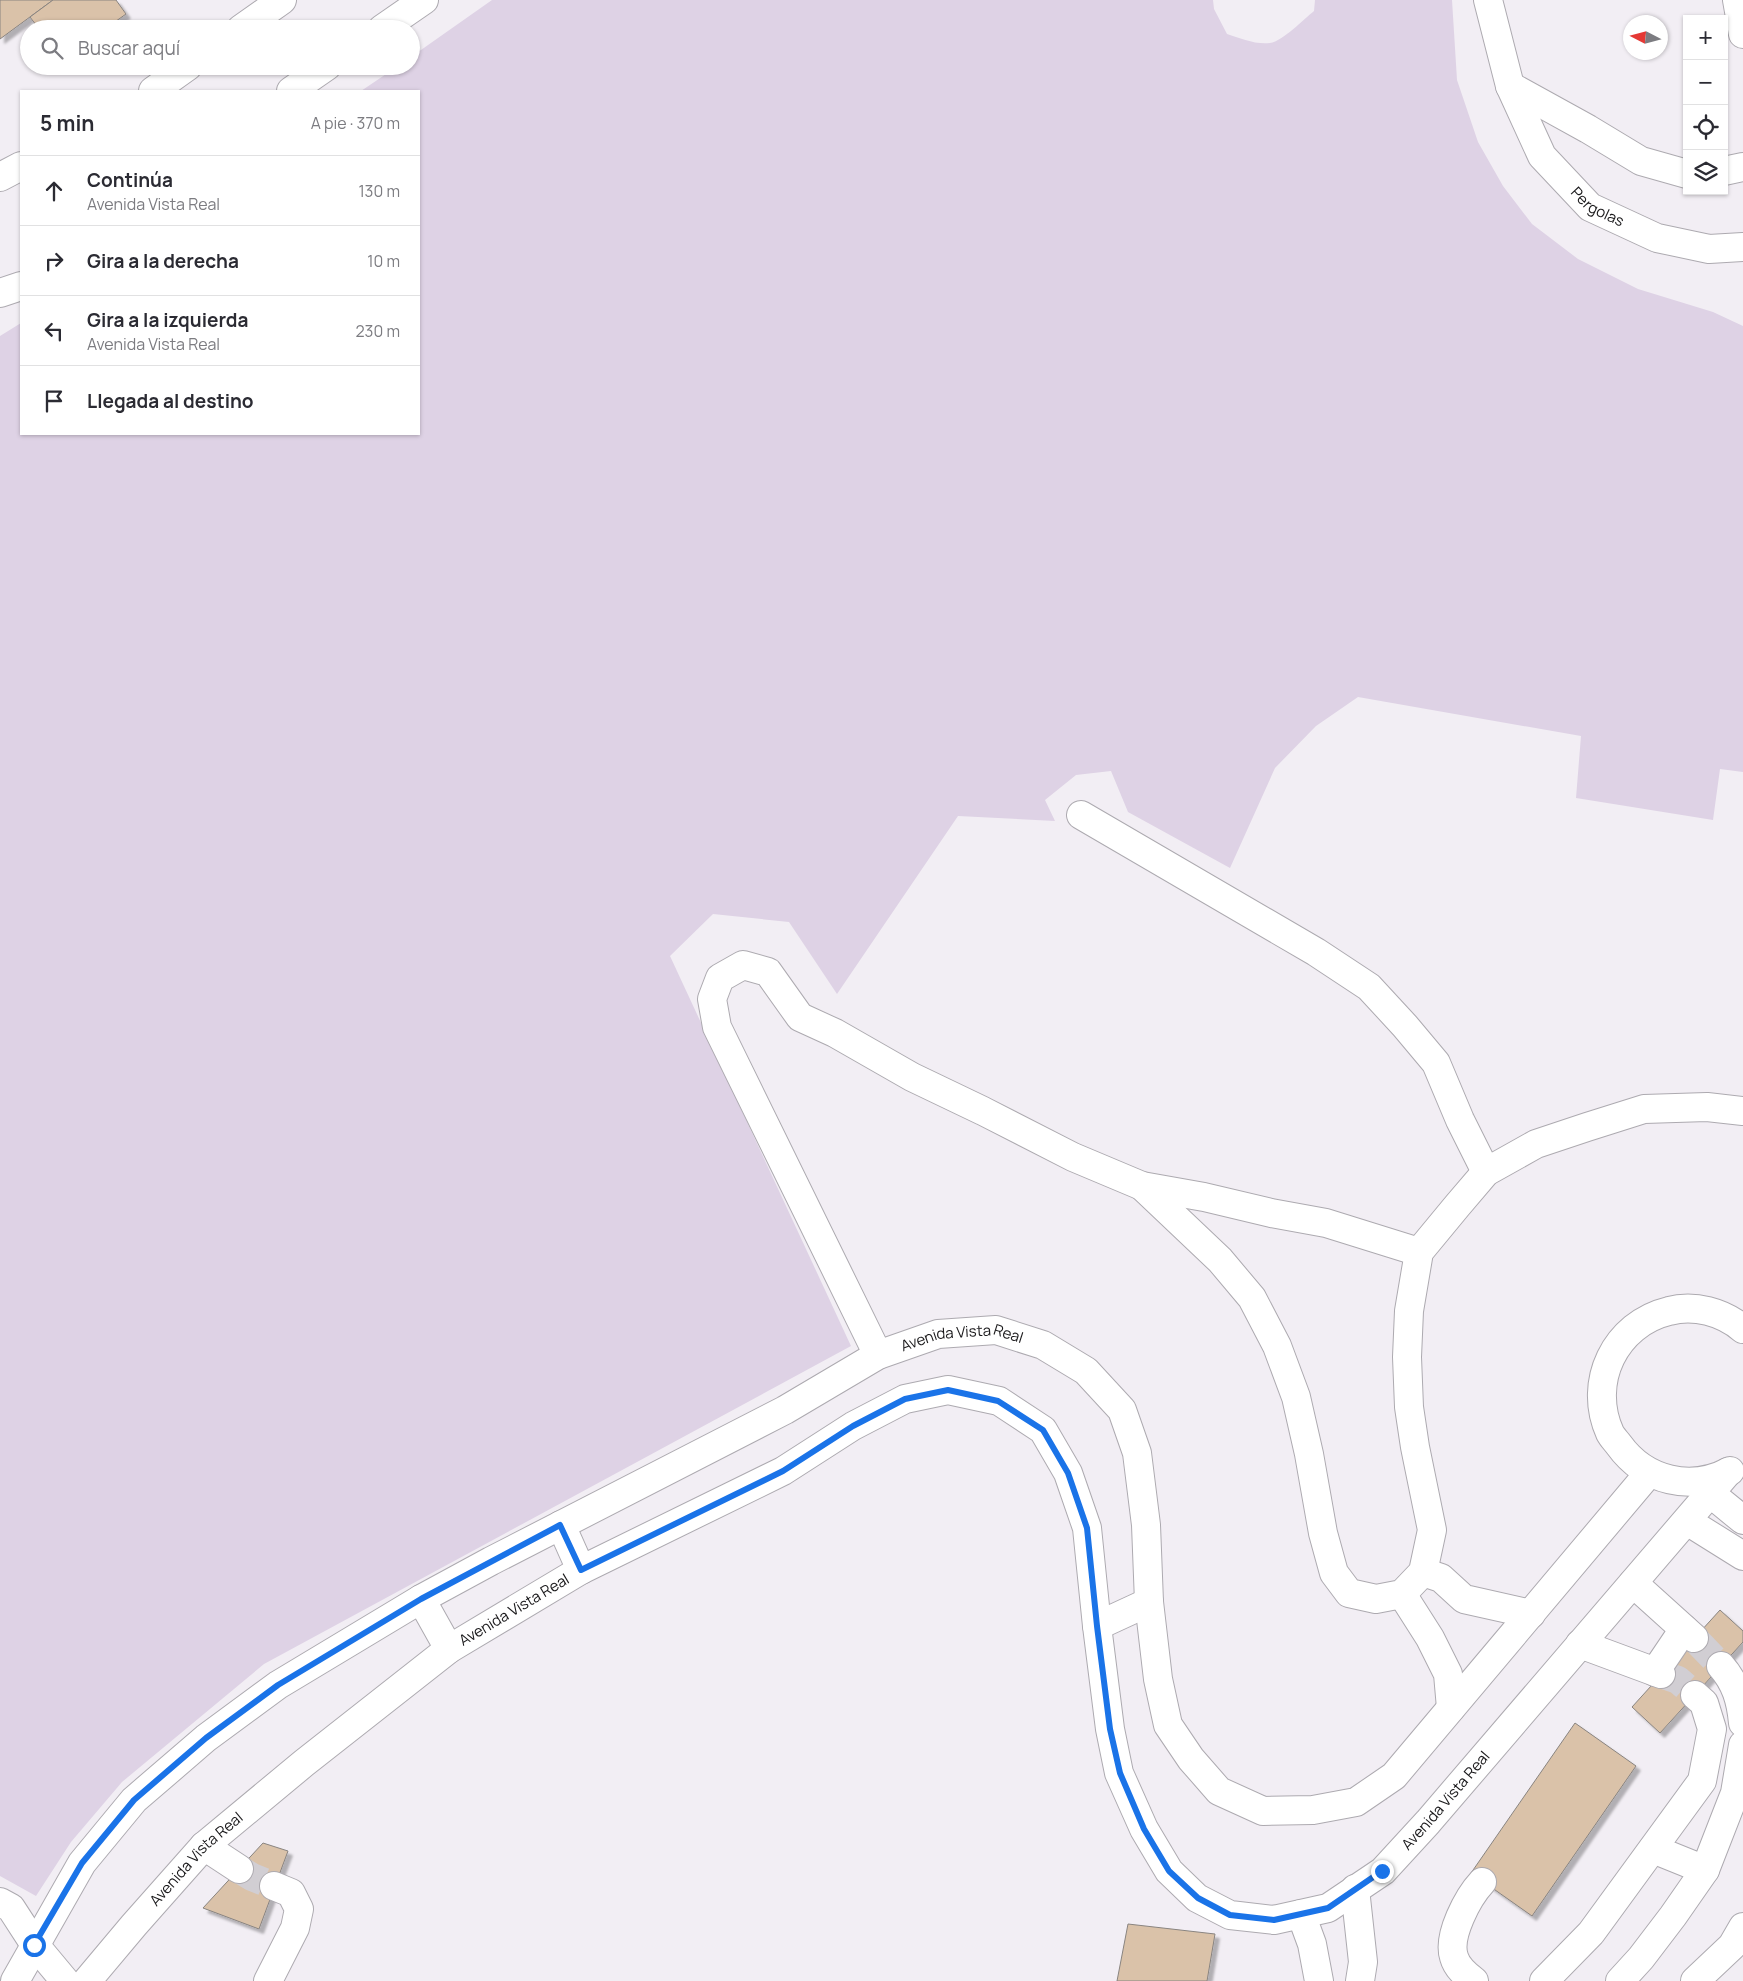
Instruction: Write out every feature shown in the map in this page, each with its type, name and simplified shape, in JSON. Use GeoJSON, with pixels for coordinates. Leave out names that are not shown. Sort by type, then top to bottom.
{"type":"FeatureCollection","features":[{"type":"Feature","properties":{"kind":"street"},"geometry":{"type":"LineString","coordinates":[[254,20],[282,0]]}},
{"type":"Feature","properties":{"kind":"street"},"geometry":{"type":"LineString","coordinates":[[395,20],[424,0]]}},
{"type":"Feature","properties":{"kind":"street","name":"Pergolas"},"geometry":{"type":"LineString","coordinates":[[1488,0],[1510,86],[1542,156],[1590,207],[1657,238],[1709,249],[1743,247]]}},
{"type":"Feature","properties":{"kind":"street"},"geometry":{"type":"LineString","coordinates":[[1737,0],[1743,34]]}},
{"type":"Feature","properties":{"kind":"street"},"geometry":{"type":"LineString","coordinates":[[154,90],[175,75]]}},
{"type":"Feature","properties":{"kind":"street"},"geometry":{"type":"LineString","coordinates":[[292,90],[314,75]]}},
{"type":"Feature","properties":{"kind":"street"},"geometry":{"type":"LineString","coordinates":[[1510,86],[1641,161],[1683,173]]}},
{"type":"Feature","properties":{"kind":"street"},"geometry":{"type":"LineString","coordinates":[[0,178],[20,167]]}},
{"type":"Feature","properties":{"kind":"street"},"geometry":{"type":"LineString","coordinates":[[1728,170],[1743,167]]}},
{"type":"Feature","properties":{"kind":"street"},"geometry":{"type":"LineString","coordinates":[[0,293],[20,286]]}},
{"type":"Feature","properties":{"kind":"street"},"geometry":{"type":"LineString","coordinates":[[1080,815],[1316,952],[1369,986],[1436,1064],[1460,1120],[1486,1172]]}},
{"type":"Feature","properties":{"kind":"street"},"geometry":{"type":"LineString","coordinates":[[878,1354],[717,1026],[712,999],[720,978],[744,965],[768,972],[800,1017],[835,1033],[912,1077],[984,1111],[1073,1157],[1142,1186],[1326,1223],[1419,1252]]}},
{"type":"Feature","properties":{"kind":"street"},"geometry":{"type":"LineString","coordinates":[[1142,1186],[1220,1260],[1252,1298],[1277,1346],[1296,1397],[1310,1454],[1323,1533],[1334,1573],[1349,1593],[1376,1598],[1402,1594],[1423,1572],[1432,1530],[1409,1408],[1406,1357],[1409,1311],[1419,1252],[1486,1172],[1536,1144],[1644,1109],[1707,1107],[1743,1112]]}},
{"type":"Feature","properties":{"kind":"street"},"geometry":{"type":"LineString","coordinates":[[1736,1466],[1702,1480],[1675,1481],[1649,1473],[1627,1456],[1610,1434],[1602,1407],[1603,1379],[1612,1353],[1630,1331],[1653,1315],[1680,1308],[1708,1310],[1734,1321],[1743,1329]]}},
{"type":"Feature","properties":{"kind":"street","name":"Avenida Vista Real"},"geometry":{"type":"LineString","coordinates":[[15,1981],[82,1863],[134,1800],[206,1738],[278,1685],[421,1599],[560,1525],[785,1410],[878,1354],[938,1334],[996,1330],[1043,1345],[1086,1371],[1122,1410],[1138,1454],[1146,1525],[1149,1602],[1158,1679],[1168,1725],[1191,1759],[1219,1791],[1263,1811],[1313,1810],[1356,1802],[1394,1776],[1649,1473]]}},
{"type":"Feature","properties":{"kind":"street","name":"Avenida Vista Real"},"geometry":{"type":"LineString","coordinates":[[87,1981],[134,1924],[204,1846],[304,1763],[449,1650],[581,1570],[783,1471],[853,1426],[905,1399],[948,1390],[998,1401],[1043,1430],[1068,1473],[1087,1528],[1110,1729],[1120,1773],[1144,1829],[1169,1871],[1198,1898],[1230,1915],[1274,1920],[1328,1908],[1382,1871],[1428,1822],[1710,1493],[1736,1466]]}},
{"type":"Feature","properties":{"kind":"street"},"geometry":{"type":"LineString","coordinates":[[1710,1493],[1743,1520]]}},
{"type":"Feature","properties":{"kind":"street"},"geometry":{"type":"LineString","coordinates":[[1687,1521],[1743,1556]]}},
{"type":"Feature","properties":{"kind":"street"},"geometry":{"type":"LineString","coordinates":[[560,1525],[581,1570]]}},
{"type":"Feature","properties":{"kind":"street"},"geometry":{"type":"LineString","coordinates":[[1423,1572],[1442,1578],[1464,1599],[1531,1614]]}},
{"type":"Feature","properties":{"kind":"street"},"geometry":{"type":"LineString","coordinates":[[1580,1644],[1658,1673],[1689,1634],[1633,1583]]}},
{"type":"Feature","properties":{"kind":"street"},"geometry":{"type":"LineString","coordinates":[[1402,1594],[1430,1638],[1448,1674],[1451,1708]]}},
{"type":"Feature","properties":{"kind":"street"},"geometry":{"type":"LineString","coordinates":[[421,1599],[449,1650]]}},
{"type":"Feature","properties":{"kind":"street"},"geometry":{"type":"LineString","coordinates":[[1097,1626],[1149,1602]]}},
{"type":"Feature","properties":{"kind":"street"},"geometry":{"type":"LineString","coordinates":[[1721,1666],[1729,1675],[1741,1703],[1743,1723]]}},
{"type":"Feature","properties":{"kind":"street"},"geometry":{"type":"LineString","coordinates":[[1544,1981],[1591,1933],[1702,1781],[1712,1729],[1704,1703],[1695,1695]]}},
{"type":"Feature","properties":{"kind":"street"},"geometry":{"type":"LineString","coordinates":[[1620,1981],[1641,1958],[1673,1916],[1704,1870],[1735,1793],[1743,1745]]}},
{"type":"Feature","properties":{"kind":"street"},"geometry":{"type":"LineString","coordinates":[[1702,1781],[1735,1793]]}},
{"type":"Feature","properties":{"kind":"street"},"geometry":{"type":"LineString","coordinates":[[204,1846],[239,1869]]}},
{"type":"Feature","properties":{"kind":"street"},"geometry":{"type":"LineString","coordinates":[[1653,1849],[1704,1870]]}},
{"type":"Feature","properties":{"kind":"street"},"geometry":{"type":"LineString","coordinates":[[1474,1981],[1461,1971],[1453,1957],[1454,1935],[1461,1914],[1473,1892],[1482,1882]]}},
{"type":"Feature","properties":{"kind":"street"},"geometry":{"type":"LineString","coordinates":[[1301,1914],[1312,1944],[1317,1974],[1343,1970],[1361,1972],[1355,1889]]}},
{"type":"Feature","properties":{"kind":"street"},"geometry":{"type":"LineString","coordinates":[[268,1981],[295,1928],[299,1909],[282,1890]]}},
{"type":"Feature","properties":{"kind":"street"},"geometry":{"type":"LineString","coordinates":[[0,1902],[11,1908],[34,1945],[65,1981]]}},
{"type":"Feature","properties":{"kind":"street"},"geometry":{"type":"LineString","coordinates":[[1695,1981],[1732,1946],[1743,1927]]}},
{"type":"Feature","properties":{"kind":"shaded area"},"geometry":{"type":"Polygon","coordinates":[[[492,0],[1213,0],[1214,9],[1227,34],[1248,41],[1270,43],[1287,34],[1314,11],[1315,0],[1452,0],[1457,80],[1478,142],[1503,186],[1532,224],[1578,259],[1638,289],[1713,312],[1743,326],[1743,772],[1720,769],[1713,820],[1576,798],[1581,736],[1358,697],[1316,726],[1275,768],[1230,868],[1128,812],[1111,771],[1076,775],[1045,800],[1055,821],[958,816],[837,994],[789,922],[713,914],[670,956],[851,1346],[264,1664],[122,1782],[71,1842],[36,1896],[0,1876],[0,336],[20,324],[20,435],[420,435],[420,90],[362,90],[385,75],[420,75],[420,51],[492,0]]]}},
{"type":"Feature","properties":{"kind":"building"},"geometry":{"type":"Polygon","coordinates":[[[0,0],[53,0],[26,20],[20,20],[20,24],[0,39],[0,0]]]}},
{"type":"Feature","properties":{"kind":"building"},"geometry":{"type":"Polygon","coordinates":[[[53,0],[116,0],[126,14],[118,20],[32,20],[30,17],[53,0]]]}},
{"type":"Feature","properties":{"kind":"building"},"geometry":{"type":"Polygon","coordinates":[[[1720,1610],[1743,1631],[1743,1642],[1660,1733],[1632,1707],[1720,1610]]]}},
{"type":"Feature","properties":{"kind":"building"},"geometry":{"type":"Polygon","coordinates":[[[1575,1723],[1636,1766],[1532,1916],[1471,1873],[1575,1723]]]}},
{"type":"Feature","properties":{"kind":"building"},"geometry":{"type":"Polygon","coordinates":[[[263,1843],[288,1851],[259,1929],[203,1908],[263,1843]]]}},
{"type":"Feature","properties":{"kind":"building"},"geometry":{"type":"Polygon","coordinates":[[[1128,1924],[1215,1934],[1207,1981],[1117,1981],[1128,1924]]]}},
{"type":"Feature","properties":{"kind":"tunnel"},"geometry":{"type":"LineString","coordinates":[[1694,1638],[1721,1666]]}},
{"type":"Feature","properties":{"kind":"tunnel"},"geometry":{"type":"LineString","coordinates":[[1661,1674],[1678,1680],[1695,1695]]}},
{"type":"Feature","properties":{"kind":"tunnel"},"geometry":{"type":"LineString","coordinates":[[239,1869],[252,1877],[274,1886]]}},
{"type":"Feature","properties":{"kind":"route"},"geometry":{"type":"LineString","coordinates":[[34,1945],[82,1863],[134,1800],[206,1738],[278,1685],[421,1599],[560,1525],[581,1570],[783,1471],[853,1426],[905,1399],[948,1390],[998,1401],[1043,1430],[1068,1473],[1087,1528],[1110,1729],[1120,1773],[1144,1829],[1169,1871],[1198,1898],[1230,1915],[1274,1920],[1328,1908],[1382,1871]]}}]}
